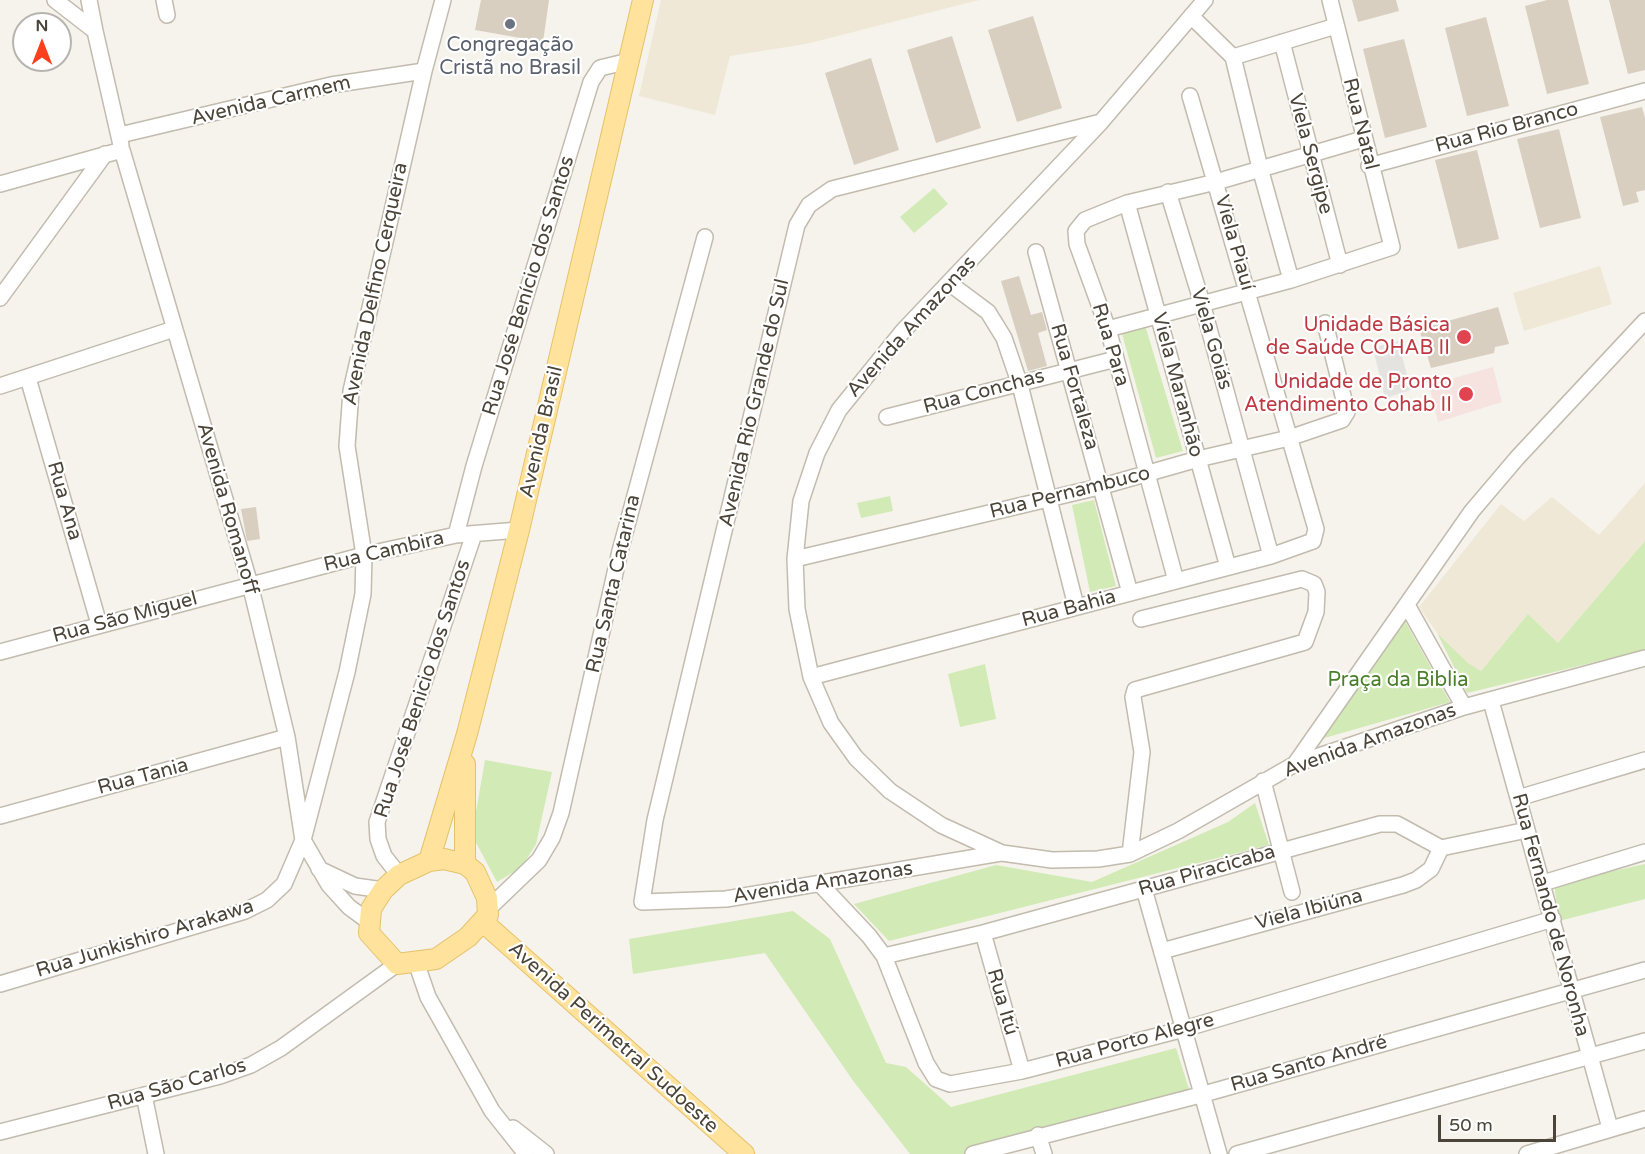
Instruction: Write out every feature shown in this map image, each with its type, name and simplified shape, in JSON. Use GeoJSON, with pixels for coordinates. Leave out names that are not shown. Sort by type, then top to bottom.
{"type":"FeatureCollection","features":[{"type":"Feature","properties":{"kind":"main road","name":"Avenida Brasil"},"geometry":{"type":"LineString","coordinates":[[429,861],[466,734],[519,530],[643,0]]}},
{"type":"Feature","properties":{"kind":"main road"},"geometry":{"type":"LineString","coordinates":[[465,864],[466,734]]}},
{"type":"Feature","properties":{"kind":"main road"},"geometry":{"type":"LineString","coordinates":[[444,859],[465,864],[475,872],[483,885],[486,916],[468,937],[436,959],[407,963],[376,944],[369,933],[368,921],[371,909],[383,890],[399,875],[429,861],[444,859]]}},
{"type":"Feature","properties":{"kind":"main road","name":"Avenida Perimetral Sudoeste"},"geometry":{"type":"LineString","coordinates":[[486,916],[744,1154]]}},
{"type":"Feature","properties":{"kind":"street"},"geometry":{"type":"LineString","coordinates":[[55,0],[95,31]]}},
{"type":"Feature","properties":{"kind":"street","name":"Avenida Romanoff"},"geometry":{"type":"LineString","coordinates":[[89,0],[121,143],[249,584],[287,738],[303,840],[319,869],[338,896],[368,921]]}},
{"type":"Feature","properties":{"kind":"street","name":"Avenida Delfino Cerqueira"},"geometry":{"type":"LineString","coordinates":[[284,884],[303,840],[347,672],[363,594],[364,555],[351,485],[348,417],[368,312],[442,0]]}},
{"type":"Feature","properties":{"kind":"street","name":"Avenida Amazonas"},"geometry":{"type":"LineString","coordinates":[[1002,853],[941,825],[890,791],[856,758],[831,723],[811,677],[797,609],[795,559],[801,501],[817,453],[839,410],[903,332],[1101,122],[1205,0]]}},
{"type":"Feature","properties":{"kind":"street","name":"Rua Natal"},"geometry":{"type":"LineString","coordinates":[[1330,0],[1363,139],[1392,247],[1340,265]]}},
{"type":"Feature","properties":{"kind":"street"},"geometry":{"type":"LineString","coordinates":[[1191,16],[1233,57],[1260,168],[1291,280]]}},
{"type":"Feature","properties":{"kind":"street"},"geometry":{"type":"LineString","coordinates":[[1233,57],[1336,26]]}},
{"type":"Feature","properties":{"kind":"street","name":"Viela Sergipe"},"geometry":{"type":"LineString","coordinates":[[1282,42],[1309,153],[1340,265]]}},
{"type":"Feature","properties":{"kind":"street","name":"Rua José Benício dos Santos"},"geometry":{"type":"LineString","coordinates":[[456,535],[474,465],[591,82],[600,68],[629,61]]}},
{"type":"Feature","properties":{"kind":"street","name":"Avenida Carmem"},"geometry":{"type":"LineString","coordinates":[[121,143],[331,85],[424,71]]}},
{"type":"Feature","properties":{"kind":"street","name":"Rua Rio Branco"},"geometry":{"type":"LineString","coordinates":[[1370,166],[1645,91]]}},
{"type":"Feature","properties":{"kind":"street","name":"Viela Piauí"},"geometry":{"type":"LineString","coordinates":[[1190,96],[1316,529]]}},
{"type":"Feature","properties":{"kind":"street","name":"Avenida Rio Grande do Sul"},"geometry":{"type":"LineString","coordinates":[[642,902],[656,820],[797,225],[809,205],[832,189],[1101,122]]}},
{"type":"Feature","properties":{"kind":"street"},"geometry":{"type":"LineString","coordinates":[[1127,203],[1216,182],[1363,139]]}},
{"type":"Feature","properties":{"kind":"street"},"geometry":{"type":"LineString","coordinates":[[0,184],[105,154],[121,143]]}},
{"type":"Feature","properties":{"kind":"street"},"geometry":{"type":"LineString","coordinates":[[0,298],[105,154]]}},
{"type":"Feature","properties":{"kind":"street","name":"Viela Goiás"},"geometry":{"type":"LineString","coordinates":[[1168,192],[1202,303],[1271,556]]}},
{"type":"Feature","properties":{"kind":"street","name":"Rua Para"},"geometry":{"type":"LineString","coordinates":[[1127,203],[1085,220],[1076,231],[1077,244],[1108,329],[1176,581]]}},
{"type":"Feature","properties":{"kind":"street","name":"Viela Maranhão"},"geometry":{"type":"LineString","coordinates":[[1127,203],[1228,567]]}},
{"type":"Feature","properties":{"kind":"street","name":"Rua Santa Catarina"},"geometry":{"type":"LineString","coordinates":[[486,916],[539,860],[552,838],[561,813],[620,551],[705,237]]}},
{"type":"Feature","properties":{"kind":"street","name":"Rua Fortaleza"},"geometry":{"type":"LineString","coordinates":[[1036,252],[1130,593]]}},
{"type":"Feature","properties":{"kind":"street"},"geometry":{"type":"LineString","coordinates":[[1108,329],[1340,265]]}},
{"type":"Feature","properties":{"kind":"street"},"geometry":{"type":"LineString","coordinates":[[949,283],[988,312],[998,326],[1020,385],[1076,606]]}},
{"type":"Feature","properties":{"kind":"street"},"geometry":{"type":"LineString","coordinates":[[1295,764],[1472,511],[1517,458],[1645,321]]}},
{"type":"Feature","properties":{"kind":"street","name":"Rua Pernambuco"},"geometry":{"type":"LineString","coordinates":[[795,559],[1048,500],[1198,459],[1288,438],[1342,420],[1347,412],[1325,323]]}},
{"type":"Feature","properties":{"kind":"street"},"geometry":{"type":"LineString","coordinates":[[0,386],[174,329]]}},
{"type":"Feature","properties":{"kind":"street","name":"Rua Conchas"},"geometry":{"type":"LineString","coordinates":[[887,417],[1116,359]]}},
{"type":"Feature","properties":{"kind":"street","name":"Rua Ana"},"geometry":{"type":"LineString","coordinates":[[28,378],[99,624]]}},
{"type":"Feature","properties":{"kind":"street","name":"Rua Bahia"},"geometry":{"type":"LineString","coordinates":[[811,677],[1271,556],[1310,543],[1315,537],[1316,529]]}},
{"type":"Feature","properties":{"kind":"street","name":"Rua Cambira"},"geometry":{"type":"LineString","coordinates":[[249,584],[456,535],[519,530]]}},
{"type":"Feature","properties":{"kind":"street","name":"Rua José Benicio dos Santos"},"geometry":{"type":"LineString","coordinates":[[399,875],[384,856],[378,839],[377,822],[474,534]]}},
{"type":"Feature","properties":{"kind":"street"},"geometry":{"type":"LineString","coordinates":[[1130,854],[1142,752],[1133,697],[1135,690],[1305,642],[1316,612],[1317,592],[1308,580],[1141,619]]}},
{"type":"Feature","properties":{"kind":"street","name":"Rua São Miguel"},"geometry":{"type":"LineString","coordinates":[[0,652],[249,584]]}},
{"type":"Feature","properties":{"kind":"street"},"geometry":{"type":"LineString","coordinates":[[1407,605],[1464,707]]}},
{"type":"Feature","properties":{"kind":"street","name":"Avenida Amazonas"},"geometry":{"type":"LineString","coordinates":[[642,902],[726,899],[821,885],[1002,853],[1064,860],[1098,859],[1130,854],[1213,813],[1263,781],[1295,764],[1464,707],[1645,658]]}},
{"type":"Feature","properties":{"kind":"street","name":"Rua Fernando de Noronha"},"geometry":{"type":"LineString","coordinates":[[1491,701],[1610,1128]]}},
{"type":"Feature","properties":{"kind":"street","name":"Rua Tania"},"geometry":{"type":"LineString","coordinates":[[0,816],[287,738]]}},
{"type":"Feature","properties":{"kind":"street"},"geometry":{"type":"LineString","coordinates":[[1518,798],[1645,760]]}},
{"type":"Feature","properties":{"kind":"street"},"geometry":{"type":"LineString","coordinates":[[1263,781],[1292,892]]}},
{"type":"Feature","properties":{"kind":"street","name":"Rua Piracicaba"},"geometry":{"type":"LineString","coordinates":[[884,956],[983,933],[1380,824],[1397,824],[1441,848]]}},
{"type":"Feature","properties":{"kind":"street"},"geometry":{"type":"LineString","coordinates":[[1441,848],[1527,830]]}},
{"type":"Feature","properties":{"kind":"street","name":"Viela Ibiúna"},"geometry":{"type":"LineString","coordinates":[[1162,951],[1403,885],[1416,880],[1431,869],[1441,848]]}},
{"type":"Feature","properties":{"kind":"street"},"geometry":{"type":"LineString","coordinates":[[1543,883],[1645,852]]}},
{"type":"Feature","properties":{"kind":"street"},"geometry":{"type":"LineString","coordinates":[[319,869],[355,886],[383,890]]}},
{"type":"Feature","properties":{"kind":"street","name":"Rua Junkishiro Arakawa"},"geometry":{"type":"LineString","coordinates":[[0,984],[245,911],[267,900],[284,884]]}},
{"type":"Feature","properties":{"kind":"street","name":"Rua Porto Alegre"},"geometry":{"type":"LineString","coordinates":[[821,885],[884,956],[906,1018],[926,1063],[936,1079],[950,1084],[1022,1071],[1184,1029],[1552,919]]}},
{"type":"Feature","properties":{"kind":"street"},"geometry":{"type":"LineString","coordinates":[[1144,889],[1220,1154]]}},
{"type":"Feature","properties":{"kind":"street","name":"Rua Itú"},"geometry":{"type":"LineString","coordinates":[[983,933],[1022,1071]]}},
{"type":"Feature","properties":{"kind":"street"},"geometry":{"type":"LineString","coordinates":[[407,963],[492,1111],[526,1154]]}},
{"type":"Feature","properties":{"kind":"street","name":"Rua São Carlos"},"geometry":{"type":"LineString","coordinates":[[0,1132],[220,1076],[251,1065],[281,1048],[407,963]]}},
{"type":"Feature","properties":{"kind":"street","name":"Rua Santo André"},"geometry":{"type":"LineString","coordinates":[[973,1154],[1038,1135],[1204,1094],[1645,970]]}},
{"type":"Feature","properties":{"kind":"street"},"geometry":{"type":"LineString","coordinates":[[1237,1154],[1645,1041]]}},
{"type":"Feature","properties":{"kind":"street"},"geometry":{"type":"LineString","coordinates":[[144,1095],[156,1154]]}},
{"type":"Feature","properties":{"kind":"street"},"geometry":{"type":"LineString","coordinates":[[492,1111],[546,1154]]}},
{"type":"Feature","properties":{"kind":"street"},"geometry":{"type":"LineString","coordinates":[[1527,1154],[1546,1151],[1610,1128],[1645,1119]]}},
{"type":"Feature","properties":{"kind":"street"},"geometry":{"type":"LineString","coordinates":[[1038,1135],[1044,1154]]}},
{"type":"Feature","properties":{"kind":"shaded area"},"geometry":{"type":"Polygon","coordinates":[[[661,0],[979,0],[806,44],[730,56],[715,115],[639,96],[661,0]]]}},
{"type":"Feature","properties":{"kind":"shaded area"},"geometry":{"type":"Polygon","coordinates":[[[1600,266],[1612,304],[1524,331],[1513,293],[1600,266]]]}},
{"type":"Feature","properties":{"kind":"shaded area"},"geometry":{"type":"Polygon","coordinates":[[[1398,341],[1411,390],[1385,398],[1373,348],[1398,341]]]}},
{"type":"Feature","properties":{"kind":"shaded area","name":"Unidade de Pronto Atendimento Cohab II"},"geometry":{"type":"Polygon","coordinates":[[[1493,367],[1502,402],[1438,422],[1429,385],[1493,367]]]}},
{"type":"Feature","properties":{"kind":"shaded area"},"geometry":{"type":"Polygon","coordinates":[[[1645,483],[1645,541],[1558,643],[1528,614],[1481,671],[1468,663],[1437,633],[1419,607],[1501,504],[1524,521],[1552,497],[1599,535],[1645,483]]]}},
{"type":"Feature","properties":{"kind":"green space"},"geometry":{"type":"Polygon","coordinates":[[[934,188],[948,204],[914,233],[900,217],[934,188]]]}},
{"type":"Feature","properties":{"kind":"green space"},"geometry":{"type":"Polygon","coordinates":[[[1145,325],[1183,451],[1156,458],[1121,330],[1145,325]]]}},
{"type":"Feature","properties":{"kind":"green space"},"geometry":{"type":"Polygon","coordinates":[[[890,496],[893,511],[861,518],[857,503],[890,496]]]}},
{"type":"Feature","properties":{"kind":"green space"},"geometry":{"type":"Polygon","coordinates":[[[1094,500],[1116,586],[1090,592],[1072,505],[1094,500]]]}},
{"type":"Feature","properties":{"kind":"green space"},"geometry":{"type":"Polygon","coordinates":[[[1645,541],[1645,650],[1467,693],[1437,633],[1468,663],[1481,671],[1528,614],[1558,643],[1645,541]]]}},
{"type":"Feature","properties":{"kind":"green space","name":"Praça da Biblia"},"geometry":{"type":"Polygon","coordinates":[[[1405,621],[1450,702],[1321,739],[1354,679],[1405,621]]]}},
{"type":"Feature","properties":{"kind":"green space"},"geometry":{"type":"Polygon","coordinates":[[[985,664],[996,719],[960,727],[948,674],[985,664]]]}},
{"type":"Feature","properties":{"kind":"green space"},"geometry":{"type":"Polygon","coordinates":[[[485,760],[552,772],[536,844],[522,867],[497,882],[472,835],[485,760]]]}},
{"type":"Feature","properties":{"kind":"green space"},"geometry":{"type":"Polygon","coordinates":[[[1255,803],[1269,845],[889,941],[854,904],[996,865],[1092,882],[1228,822],[1255,803]]]}},
{"type":"Feature","properties":{"kind":"green space"},"geometry":{"type":"Polygon","coordinates":[[[1645,864],[1645,899],[1559,921],[1554,884],[1645,864]]]}},
{"type":"Feature","properties":{"kind":"green space"},"geometry":{"type":"Polygon","coordinates":[[[793,911],[830,939],[886,1063],[906,1067],[951,1107],[1176,1048],[1189,1089],[980,1154],[910,1154],[854,1082],[765,953],[633,974],[629,939],[793,911]]]}},
{"type":"Feature","properties":{"kind":"building","name":"Congregação Cristã no Brasil"},"geometry":{"type":"Polygon","coordinates":[[[481,0],[549,0],[543,42],[475,30],[481,0]]]}},
{"type":"Feature","properties":{"kind":"building"},"geometry":{"type":"Polygon","coordinates":[[[1352,0],[1396,0],[1399,11],[1358,22],[1352,0]]]}},
{"type":"Feature","properties":{"kind":"building"},"geometry":{"type":"Polygon","coordinates":[[[1547,0],[1568,0],[1589,84],[1547,94],[1525,6],[1547,0]]]}},
{"type":"Feature","properties":{"kind":"building"},"geometry":{"type":"Polygon","coordinates":[[[1609,0],[1645,0],[1645,70],[1628,74],[1609,0]]]}},
{"type":"Feature","properties":{"kind":"building"},"geometry":{"type":"Polygon","coordinates":[[[1033,16],[1062,108],[1017,122],[988,30],[1033,16]]]}},
{"type":"Feature","properties":{"kind":"building"},"geometry":{"type":"Polygon","coordinates":[[[1486,17],[1509,106],[1467,116],[1445,28],[1486,17]]]}},
{"type":"Feature","properties":{"kind":"building"},"geometry":{"type":"Polygon","coordinates":[[[952,36],[981,128],[936,143],[907,50],[952,36]]]}},
{"type":"Feature","properties":{"kind":"building"},"geometry":{"type":"Polygon","coordinates":[[[1404,39],[1427,127],[1385,138],[1363,49],[1404,39]]]}},
{"type":"Feature","properties":{"kind":"building"},"geometry":{"type":"Polygon","coordinates":[[[871,58],[899,150],[854,165],[825,73],[871,58]]]}},
{"type":"Feature","properties":{"kind":"building"},"geometry":{"type":"Polygon","coordinates":[[[1642,107],[1645,118],[1645,190],[1636,192],[1639,202],[1623,206],[1600,117],[1642,107]]]}},
{"type":"Feature","properties":{"kind":"building"},"geometry":{"type":"Polygon","coordinates":[[[1559,129],[1581,218],[1540,228],[1517,139],[1559,129]]]}},
{"type":"Feature","properties":{"kind":"building"},"geometry":{"type":"Polygon","coordinates":[[[1477,150],[1499,239],[1458,249],[1435,160],[1477,150]]]}},
{"type":"Feature","properties":{"kind":"building"},"geometry":{"type":"Polygon","coordinates":[[[1019,276],[1031,315],[1042,312],[1047,330],[1038,333],[1047,366],[1028,371],[1001,281],[1019,276]]]}},
{"type":"Feature","properties":{"kind":"building","name":"Unidade Básica de Saúde COHAB II"},"geometry":{"type":"Polygon","coordinates":[[[1498,307],[1509,344],[1495,347],[1494,353],[1431,368],[1419,329],[1498,307]]]}},
{"type":"Feature","properties":{"kind":"building"},"geometry":{"type":"Polygon","coordinates":[[[256,507],[260,539],[247,541],[241,509],[256,507]]]}},
{"type":"Feature","properties":{"kind":"place","name":"Congregação Cristã no Brasil"},"geometry":{"type":"Point","coordinates":[510,24]}},
{"type":"Feature","properties":{"kind":"place","name":"Unidade Básica de Saúde COHAB II"},"geometry":{"type":"Point","coordinates":[1464,337]}},
{"type":"Feature","properties":{"kind":"place","name":"Unidade de Pronto Atendimento Cohab II"},"geometry":{"type":"Point","coordinates":[1466,394]}}]}
